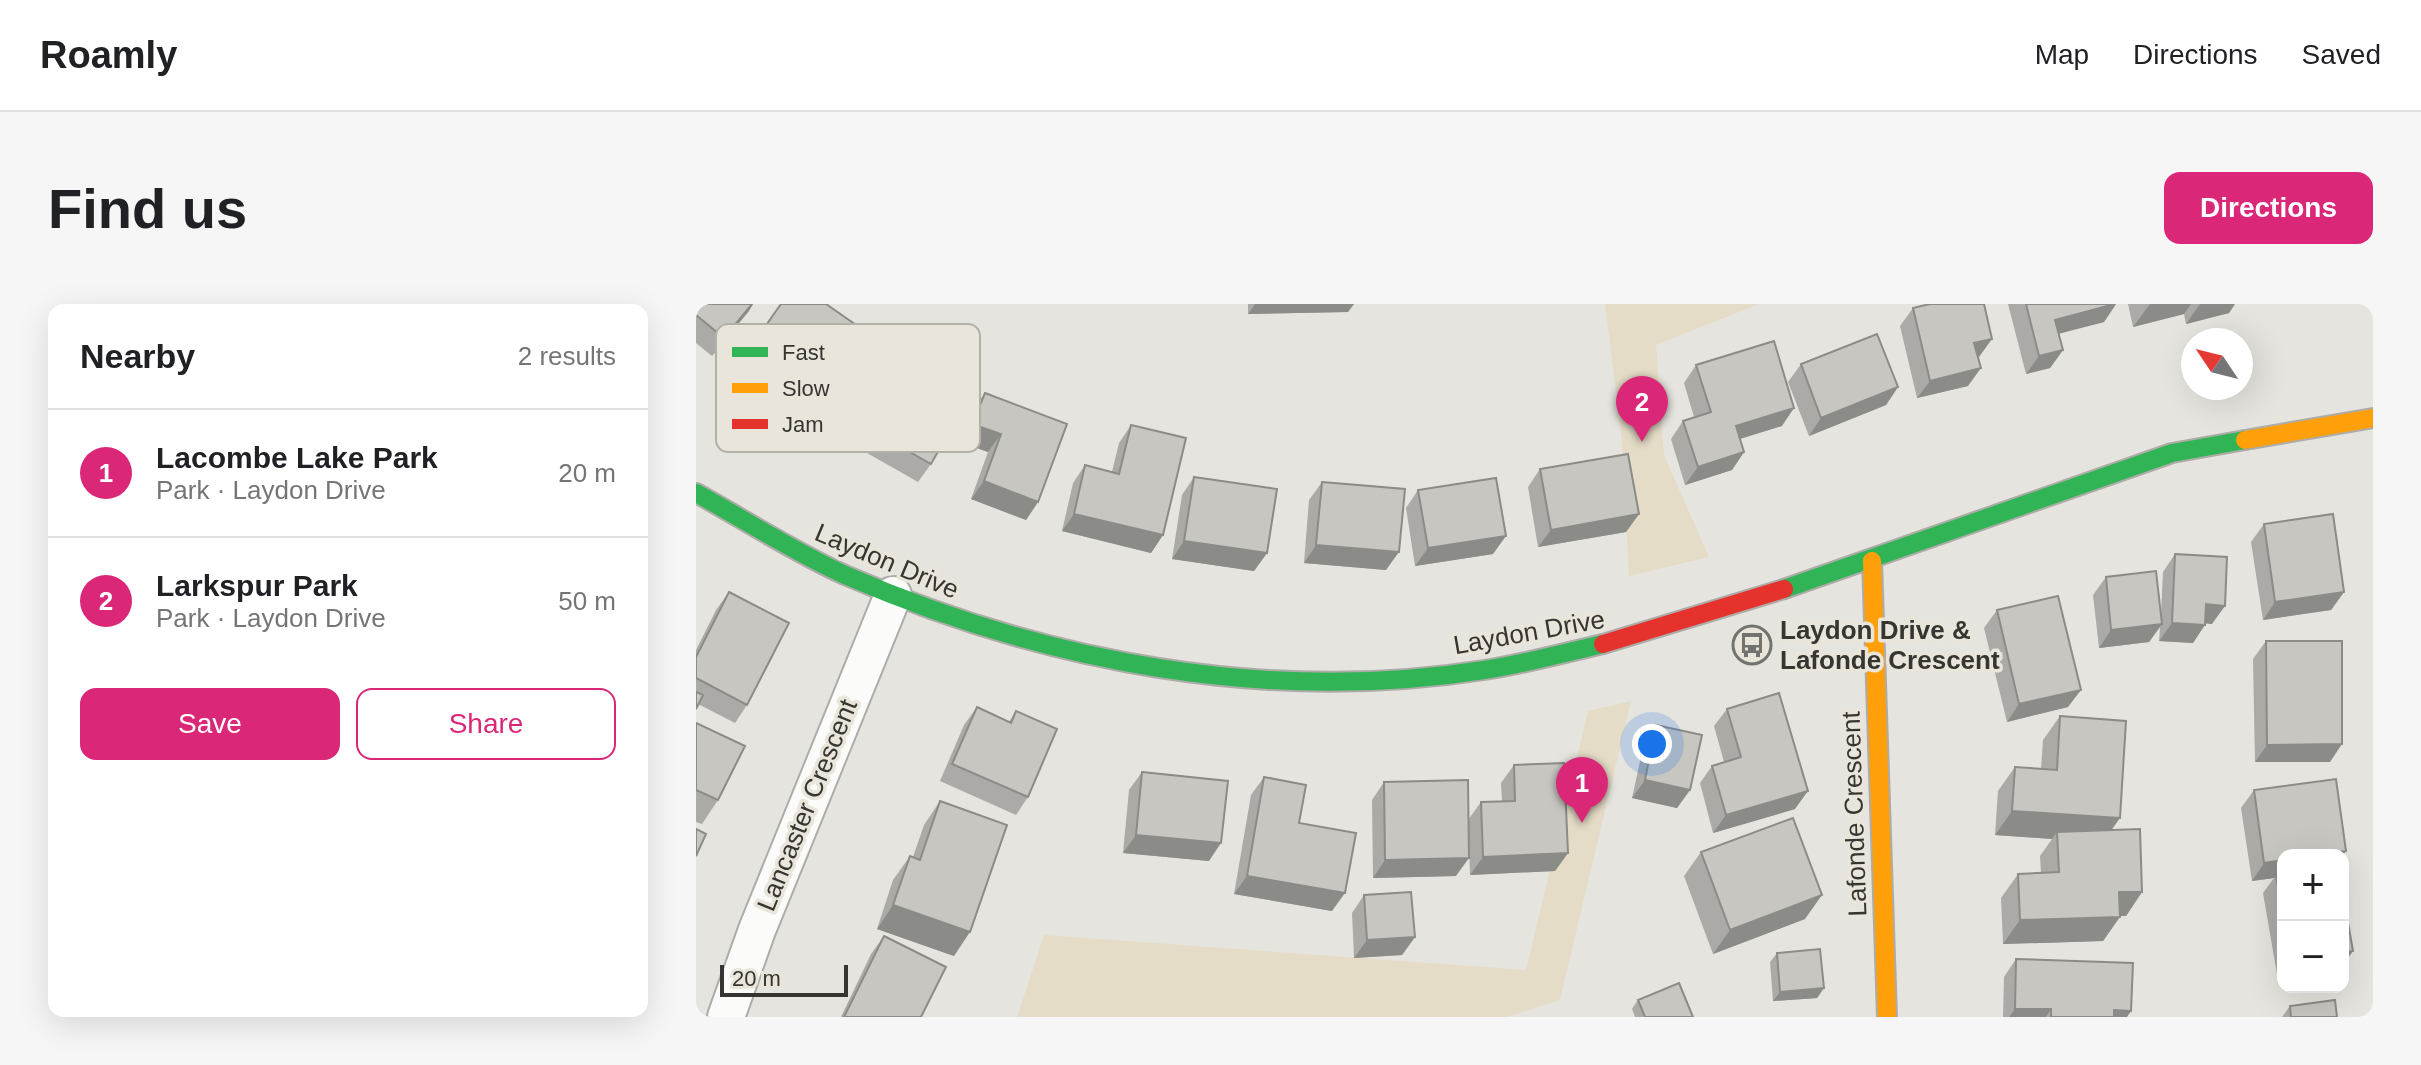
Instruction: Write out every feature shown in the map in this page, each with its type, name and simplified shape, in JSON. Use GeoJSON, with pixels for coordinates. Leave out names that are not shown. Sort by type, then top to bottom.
{"type":"FeatureCollection","features":[{"type":"Feature","properties":{"kind":"street","name":"Laydon Drive"},"geometry":{"type":"LineString","coordinates":[[696,493],[799,552],[893,595],[1006,636],[1128,664],[1214,676],[1300,681],[1397,678],[1484,670],[1571,654],[1633,638],[1872,561],[2172,453],[2373,418]]}},
{"type":"Feature","properties":{"kind":"street","name":"Lafonde Crescent"},"geometry":{"type":"LineString","coordinates":[[1872,561],[1887,1017]]}},
{"type":"Feature","properties":{"kind":"street","name":"Lancaster Crescent"},"geometry":{"type":"LineString","coordinates":[[726,1017],[757,930],[893,595]]}},
{"type":"Feature","properties":{"kind":"shaded area"},"geometry":{"type":"Polygon","coordinates":[[[1605,304],[1759,304],[1656,345],[1664,455],[1709,557],[1629,576],[1621,430],[1605,304]]]}},
{"type":"Feature","properties":{"kind":"shaded area"},"geometry":{"type":"Polygon","coordinates":[[[1631,701],[1560,1000],[1507,1017],[1017,1017],[1044,935],[1526,970],[1588,711],[1631,701]]]}},
{"type":"Feature","properties":{"kind":"building"},"geometry":{"type":"Polygon","coordinates":[[[696,304],[752,304],[736,324],[716,324],[716,331],[696,315],[696,304]]]}},
{"type":"Feature","properties":{"kind":"building"},"geometry":{"type":"Polygon","coordinates":[[[781,304],[826,304],[855,324],[767,324],[781,304]]]}},
{"type":"Feature","properties":{"kind":"building"},"geometry":{"type":"Polygon","coordinates":[[[1930,304],[1984,304],[1992,339],[1974,343],[1981,368],[1930,381],[1913,308],[1930,304]]]}},
{"type":"Feature","properties":{"kind":"building"},"geometry":{"type":"Polygon","coordinates":[[[2026,304],[2115,304],[2055,320],[2063,350],[2039,356],[2026,304]]]}},
{"type":"Feature","properties":{"kind":"building"},"geometry":{"type":"Polygon","coordinates":[[[1877,334],[1898,387],[1821,418],[1801,364],[1877,334]]]}},
{"type":"Feature","properties":{"kind":"building"},"geometry":{"type":"Polygon","coordinates":[[[1774,341],[1794,408],[1736,426],[1744,452],[1698,467],[1683,421],[1711,412],[1696,365],[1774,341]]]}},
{"type":"Feature","properties":{"kind":"building"},"geometry":{"type":"Polygon","coordinates":[[[985,393],[1067,424],[1038,502],[984,481],[1001,434],[980,427],[980,405],[985,393]]]}},
{"type":"Feature","properties":{"kind":"building"},"geometry":{"type":"Polygon","coordinates":[[[1131,425],[1186,438],[1163,535],[1074,514],[1085,465],[1119,474],[1131,425]]]}},
{"type":"Feature","properties":{"kind":"building"},"geometry":{"type":"Polygon","coordinates":[[[910,452],[938,452],[931,464],[910,452]]]}},
{"type":"Feature","properties":{"kind":"building"},"geometry":{"type":"Polygon","coordinates":[[[1628,454],[1639,514],[1551,530],[1540,469],[1628,454]]]}},
{"type":"Feature","properties":{"kind":"building"},"geometry":{"type":"Polygon","coordinates":[[[1194,477],[1277,489],[1267,553],[1184,541],[1194,477]]]}},
{"type":"Feature","properties":{"kind":"building"},"geometry":{"type":"Polygon","coordinates":[[[1496,478],[1506,536],[1428,548],[1418,490],[1496,478]]]}},
{"type":"Feature","properties":{"kind":"building"},"geometry":{"type":"Polygon","coordinates":[[[1322,482],[1405,489],[1399,552],[1316,545],[1322,482]]]}},
{"type":"Feature","properties":{"kind":"building"},"geometry":{"type":"Polygon","coordinates":[[[2333,514],[2344,592],[2275,602],[2264,524],[2333,514]]]}},
{"type":"Feature","properties":{"kind":"building"},"geometry":{"type":"Polygon","coordinates":[[[2175,554],[2227,557],[2225,606],[2206,604],[2205,625],[2172,623],[2175,554]]]}},
{"type":"Feature","properties":{"kind":"building"},"geometry":{"type":"Polygon","coordinates":[[[2156,571],[2162,624],[2111,630],[2106,577],[2156,571]]]}},
{"type":"Feature","properties":{"kind":"building"},"geometry":{"type":"Polygon","coordinates":[[[729,592],[789,623],[747,705],[696,678],[696,657],[729,592]]]}},
{"type":"Feature","properties":{"kind":"building"},"geometry":{"type":"Polygon","coordinates":[[[2058,596],[2081,690],[2019,704],[1997,610],[2058,596]]]}},
{"type":"Feature","properties":{"kind":"building"},"geometry":{"type":"Polygon","coordinates":[[[2266,641],[2342,641],[2342,744],[2267,745],[2266,641]]]}},
{"type":"Feature","properties":{"kind":"building"},"geometry":{"type":"Polygon","coordinates":[[[696,692],[703,695],[696,709],[696,692]]]}},
{"type":"Feature","properties":{"kind":"building"},"geometry":{"type":"Polygon","coordinates":[[[1779,693],[1808,791],[1726,815],[1712,766],[1741,757],[1727,709],[1779,693]]]}},
{"type":"Feature","properties":{"kind":"building"},"geometry":{"type":"Polygon","coordinates":[[[977,707],[1011,723],[1016,711],[1057,729],[1028,797],[952,764],[977,707]]]}},
{"type":"Feature","properties":{"kind":"building"},"geometry":{"type":"Polygon","coordinates":[[[2060,716],[2126,721],[2120,818],[2012,811],[2015,767],[2057,770],[2060,716]]]}},
{"type":"Feature","properties":{"kind":"building"},"geometry":{"type":"Polygon","coordinates":[[[696,723],[745,746],[718,800],[696,790],[696,723]]]}},
{"type":"Feature","properties":{"kind":"building"},"geometry":{"type":"Polygon","coordinates":[[[1656,725],[1702,735],[1690,790],[1645,780],[1656,725]]]}},
{"type":"Feature","properties":{"kind":"building"},"geometry":{"type":"Polygon","coordinates":[[[1564,763],[1568,853],[1483,857],[1481,802],[1515,801],[1514,765],[1564,763]]]}},
{"type":"Feature","properties":{"kind":"building"},"geometry":{"type":"Polygon","coordinates":[[[1142,772],[1228,781],[1221,843],[1136,835],[1142,772]]]}},
{"type":"Feature","properties":{"kind":"building"},"geometry":{"type":"Polygon","coordinates":[[[1264,777],[1306,785],[1299,823],[1356,833],[1345,893],[1247,876],[1264,777]]]}},
{"type":"Feature","properties":{"kind":"building"},"geometry":{"type":"Polygon","coordinates":[[[2336,779],[2346,849],[2277,849],[2277,861],[2264,863],[2254,790],[2336,779]]]}},
{"type":"Feature","properties":{"kind":"building"},"geometry":{"type":"Polygon","coordinates":[[[1468,780],[1469,858],[1385,860],[1384,782],[1468,780]]]}},
{"type":"Feature","properties":{"kind":"building"},"geometry":{"type":"Polygon","coordinates":[[[940,801],[1007,825],[970,932],[893,905],[910,856],[920,860],[940,801]]]}},
{"type":"Feature","properties":{"kind":"building"},"geometry":{"type":"Polygon","coordinates":[[[1793,818],[1822,895],[1730,930],[1701,852],[1793,818]]]}},
{"type":"Feature","properties":{"kind":"building"},"geometry":{"type":"Polygon","coordinates":[[[696,829],[706,834],[696,856],[696,829]]]}},
{"type":"Feature","properties":{"kind":"building"},"geometry":{"type":"Polygon","coordinates":[[[2140,829],[2142,892],[2119,892],[2120,917],[2020,920],[2018,874],[2059,872],[2057,832],[2140,829]]]}},
{"type":"Feature","properties":{"kind":"building"},"geometry":{"type":"Polygon","coordinates":[[[1411,892],[1415,937],[1367,940],[1364,895],[1411,892]]]}},
{"type":"Feature","properties":{"kind":"building"},"geometry":{"type":"Polygon","coordinates":[[[2349,928],[2353,951],[2349,952],[2349,928]]]}},
{"type":"Feature","properties":{"kind":"building"},"geometry":{"type":"Polygon","coordinates":[[[884,936],[946,967],[921,1017],[844,1017],[884,936]]]}},
{"type":"Feature","properties":{"kind":"building"},"geometry":{"type":"Polygon","coordinates":[[[1820,949],[1824,988],[1780,992],[1777,953],[1820,949]]]}},
{"type":"Feature","properties":{"kind":"building"},"geometry":{"type":"Polygon","coordinates":[[[2016,959],[2133,963],[2131,1011],[2114,1010],[2114,1017],[2051,1017],[2051,1009],[2015,1009],[2016,959]]]}},
{"type":"Feature","properties":{"kind":"building"},"geometry":{"type":"Polygon","coordinates":[[[1679,983],[1693,1017],[1645,1017],[1638,1000],[1679,983]]]}},
{"type":"Feature","properties":{"kind":"building"},"geometry":{"type":"Polygon","coordinates":[[[2335,1000],[2337,1017],[2291,1017],[2290,1006],[2335,1000]]]}},
{"type":"Feature","properties":{"kind":"traffic: fast"},"geometry":{"type":"LineString","coordinates":[[1784,589],[2172,453],[2245,440]]}},
{"type":"Feature","properties":{"kind":"traffic: fast"},"geometry":{"type":"LineString","coordinates":[[696,493],[826,566],[921,605],[999,631],[1078,652],[1158,668],[1239,678],[1321,682],[1402,679],[1499,668],[1603,644]]}},
{"type":"Feature","properties":{"kind":"traffic: slow"},"geometry":{"type":"LineString","coordinates":[[2245,440],[2373,418]]}},
{"type":"Feature","properties":{"kind":"traffic: slow"},"geometry":{"type":"LineString","coordinates":[[1872,561],[1887,1017]]}},
{"type":"Feature","properties":{"kind":"traffic: jam"},"geometry":{"type":"LineString","coordinates":[[1603,644],[1784,589]]}},
{"type":"Feature","properties":{"kind":"place","name":"Larkspur Park"},"geometry":{"type":"Point","coordinates":[1642,442]}},
{"type":"Feature","properties":{"kind":"place","name":"Laydon Drive & Lafonde Crescent"},"geometry":{"type":"Point","coordinates":[1752,645]}},
{"type":"Feature","properties":{"kind":"place","name":"Lacombe Lake Park"},"geometry":{"type":"Point","coordinates":[1582,823]}}]}
